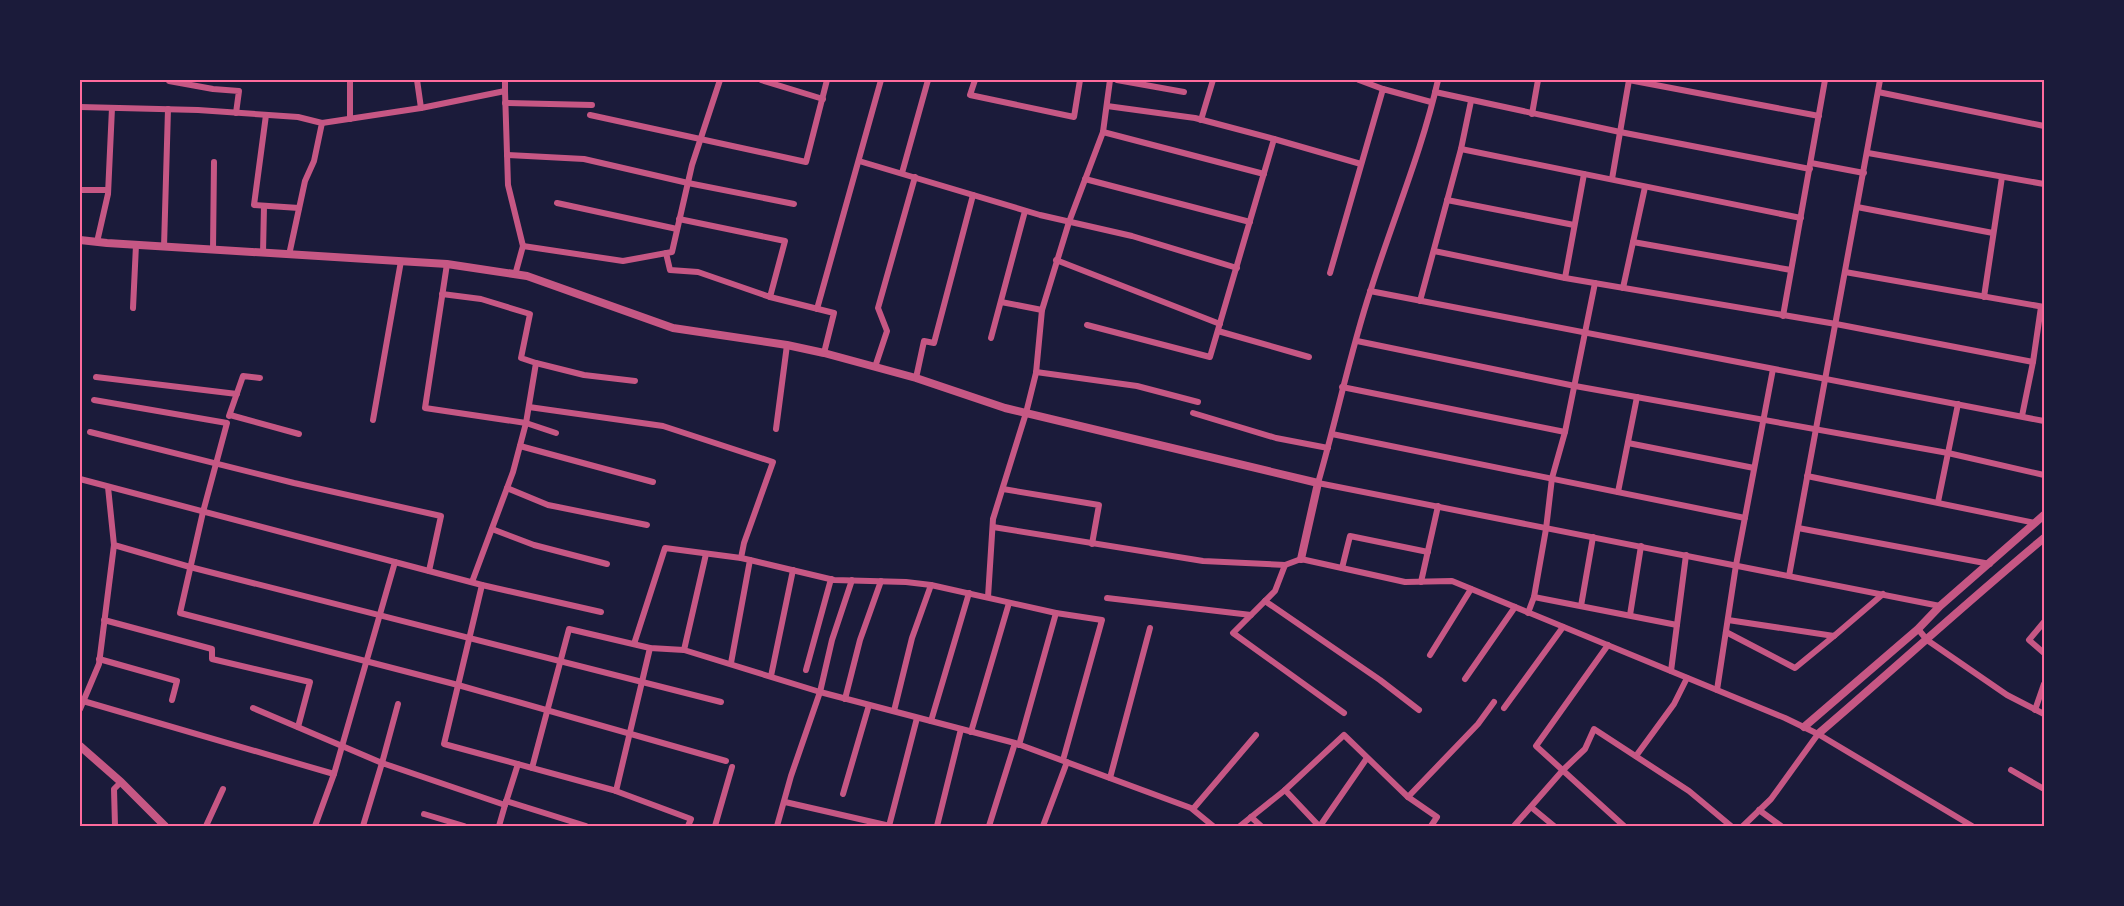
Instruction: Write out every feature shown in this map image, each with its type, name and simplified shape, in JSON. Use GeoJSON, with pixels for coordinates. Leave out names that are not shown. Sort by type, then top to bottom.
{"type":"FeatureCollection","features":[{"type":"Feature","properties":{"kind":"street"},"geometry":{"type":"LineString","coordinates":[[169,80],[213,89],[239,91],[236,112]]}},
{"type":"Feature","properties":{"kind":"street"},"geometry":{"type":"LineString","coordinates":[[350,80],[350,119]]}},
{"type":"Feature","properties":{"kind":"street"},"geometry":{"type":"LineString","coordinates":[[417,80],[421,108]]}},
{"type":"Feature","properties":{"kind":"street"},"geometry":{"type":"LineString","coordinates":[[505,80],[508,185],[523,246],[515,275]]}},
{"type":"Feature","properties":{"kind":"street"},"geometry":{"type":"LineString","coordinates":[[523,246],[623,261],[672,252],[688,183],[720,80]]}},
{"type":"Feature","properties":{"kind":"street"},"geometry":{"type":"LineString","coordinates":[[761,80],[822,99]]}},
{"type":"Feature","properties":{"kind":"street"},"geometry":{"type":"LineString","coordinates":[[590,115],[806,162],[827,80]]}},
{"type":"Feature","properties":{"kind":"street"},"geometry":{"type":"LineString","coordinates":[[817,309],[880,80]]}},
{"type":"Feature","properties":{"kind":"street"},"geometry":{"type":"LineString","coordinates":[[902,173],[928,80]]}},
{"type":"Feature","properties":{"kind":"street"},"geometry":{"type":"LineString","coordinates":[[975,80],[970,95],[1074,117],[1080,80]]}},
{"type":"Feature","properties":{"kind":"street"},"geometry":{"type":"LineString","coordinates":[[988,597],[993,527],[1036,372],[1042,310],[1068,222],[1103,132],[1110,80]]}},
{"type":"Feature","properties":{"kind":"street"},"geometry":{"type":"LineString","coordinates":[[1117,80],[1184,92]]}},
{"type":"Feature","properties":{"kind":"street"},"geometry":{"type":"LineString","coordinates":[[1201,120],[1213,80]]}},
{"type":"Feature","properties":{"kind":"street"},"geometry":{"type":"LineString","coordinates":[[1359,80],[1431,102]]}},
{"type":"Feature","properties":{"kind":"street"},"geometry":{"type":"LineString","coordinates":[[1301,559],[1342,387],[1370,291],[1411,171],[1438,80]]}},
{"type":"Feature","properties":{"kind":"street"},"geometry":{"type":"LineString","coordinates":[[1532,114],[1538,80]]}},
{"type":"Feature","properties":{"kind":"street"},"geometry":{"type":"LineString","coordinates":[[1612,179],[1629,80],[1819,116]]}},
{"type":"Feature","properties":{"kind":"street"},"geometry":{"type":"LineString","coordinates":[[1783,316],[1825,80]]}},
{"type":"Feature","properties":{"kind":"street"},"geometry":{"type":"LineString","coordinates":[[1789,576],[1880,80]]}},
{"type":"Feature","properties":{"kind":"street"},"geometry":{"type":"LineString","coordinates":[[1330,273],[1383,89]]}},
{"type":"Feature","properties":{"kind":"street"},"geometry":{"type":"LineString","coordinates":[[80,107],[236,112],[298,117],[322,123],[505,92]]}},
{"type":"Feature","properties":{"kind":"street"},"geometry":{"type":"LineString","coordinates":[[1435,92],[1620,132],[1810,166],[1864,173]]}},
{"type":"Feature","properties":{"kind":"street"},"geometry":{"type":"LineString","coordinates":[[1878,92],[2044,126]]}},
{"type":"Feature","properties":{"kind":"street"},"geometry":{"type":"LineString","coordinates":[[1420,301],[1461,149],[1471,101]]}},
{"type":"Feature","properties":{"kind":"street"},"geometry":{"type":"LineString","coordinates":[[506,103],[592,105]]}},
{"type":"Feature","properties":{"kind":"street"},"geometry":{"type":"LineString","coordinates":[[1107,106],[1201,120],[1361,165]]}},
{"type":"Feature","properties":{"kind":"street"},"geometry":{"type":"LineString","coordinates":[[97,242],[108,190],[112,108]]}},
{"type":"Feature","properties":{"kind":"street"},"geometry":{"type":"LineString","coordinates":[[164,247],[168,109]]}},
{"type":"Feature","properties":{"kind":"street"},"geometry":{"type":"LineString","coordinates":[[266,115],[254,205],[299,208]]}},
{"type":"Feature","properties":{"kind":"street"},"geometry":{"type":"LineString","coordinates":[[289,255],[305,181],[314,161],[322,123]]}},
{"type":"Feature","properties":{"kind":"street"},"geometry":{"type":"LineString","coordinates":[[1103,132],[1264,174]]}},
{"type":"Feature","properties":{"kind":"street"},"geometry":{"type":"LineString","coordinates":[[1087,325],[1210,357],[1274,139]]}},
{"type":"Feature","properties":{"kind":"street"},"geometry":{"type":"LineString","coordinates":[[1461,149],[1801,218]]}},
{"type":"Feature","properties":{"kind":"street"},"geometry":{"type":"LineString","coordinates":[[1868,153],[2044,184]]}},
{"type":"Feature","properties":{"kind":"street"},"geometry":{"type":"LineString","coordinates":[[507,155],[584,159],[794,204]]}},
{"type":"Feature","properties":{"kind":"street"},"geometry":{"type":"LineString","coordinates":[[859,161],[1024,211],[1132,236],[1237,268]]}},
{"type":"Feature","properties":{"kind":"street"},"geometry":{"type":"LineString","coordinates":[[213,250],[214,162]]}},
{"type":"Feature","properties":{"kind":"street"},"geometry":{"type":"LineString","coordinates":[[1565,278],[1584,174]]}},
{"type":"Feature","properties":{"kind":"street"},"geometry":{"type":"LineString","coordinates":[[875,367],[887,331],[878,308],[915,177]]}},
{"type":"Feature","properties":{"kind":"street"},"geometry":{"type":"LineString","coordinates":[[1984,297],[2002,177]]}},
{"type":"Feature","properties":{"kind":"street"},"geometry":{"type":"LineString","coordinates":[[1085,179],[1250,222]]}},
{"type":"Feature","properties":{"kind":"street"},"geometry":{"type":"LineString","coordinates":[[1623,288],[1645,186]]}},
{"type":"Feature","properties":{"kind":"street"},"geometry":{"type":"LineString","coordinates":[[80,190],[108,190]]}},
{"type":"Feature","properties":{"kind":"street"},"geometry":{"type":"LineString","coordinates":[[916,378],[924,341],[934,343],[973,195]]}},
{"type":"Feature","properties":{"kind":"street"},"geometry":{"type":"LineString","coordinates":[[1447,200],[1574,225]]}},
{"type":"Feature","properties":{"kind":"street"},"geometry":{"type":"LineString","coordinates":[[556,203],[677,229]]}},
{"type":"Feature","properties":{"kind":"street"},"geometry":{"type":"LineString","coordinates":[[263,253],[264,206]]}},
{"type":"Feature","properties":{"kind":"street"},"geometry":{"type":"LineString","coordinates":[[1857,207],[1993,233]]}},
{"type":"Feature","properties":{"kind":"street"},"geometry":{"type":"LineString","coordinates":[[991,338],[1024,211]]}},
{"type":"Feature","properties":{"kind":"street"},"geometry":{"type":"LineString","coordinates":[[679,219],[785,241],[770,297]]}},
{"type":"Feature","properties":{"kind":"street"},"geometry":{"type":"LineString","coordinates":[[80,240],[447,264],[527,276],[673,328],[787,345],[824,353],[916,378],[1005,408],[1318,483],[1940,606]]}},
{"type":"Feature","properties":{"kind":"street"},"geometry":{"type":"LineString","coordinates":[[1633,242],[1791,270]]}},
{"type":"Feature","properties":{"kind":"street"},"geometry":{"type":"LineString","coordinates":[[134,308],[136,245]]}},
{"type":"Feature","properties":{"kind":"street"},"geometry":{"type":"LineString","coordinates":[[1434,251],[1565,278],[1836,324],[2033,362]]}},
{"type":"Feature","properties":{"kind":"street"},"geometry":{"type":"LineString","coordinates":[[666,253],[670,270],[698,272],[770,297],[834,313],[824,353]]}},
{"type":"Feature","properties":{"kind":"street"},"geometry":{"type":"LineString","coordinates":[[1056,260],[1220,324]]}},
{"type":"Feature","properties":{"kind":"street"},"geometry":{"type":"LineString","coordinates":[[373,420],[401,261]]}},
{"type":"Feature","properties":{"kind":"street"},"geometry":{"type":"LineString","coordinates":[[447,264],[425,408],[526,423],[556,433]]}},
{"type":"Feature","properties":{"kind":"street"},"geometry":{"type":"LineString","coordinates":[[1845,272],[2043,307],[2022,416]]}},
{"type":"Feature","properties":{"kind":"street"},"geometry":{"type":"LineString","coordinates":[[1528,613],[1534,597],[1552,478],[1566,432],[1595,283]]}},
{"type":"Feature","properties":{"kind":"street"},"geometry":{"type":"LineString","coordinates":[[1370,291],[2044,421]]}},
{"type":"Feature","properties":{"kind":"street"},"geometry":{"type":"LineString","coordinates":[[442,294],[481,299],[530,314],[521,358],[584,375],[635,381]]}},
{"type":"Feature","properties":{"kind":"street"},"geometry":{"type":"LineString","coordinates":[[1001,302],[1042,310]]}},
{"type":"Feature","properties":{"kind":"street"},"geometry":{"type":"LineString","coordinates":[[1218,331],[1309,357]]}},
{"type":"Feature","properties":{"kind":"street"},"geometry":{"type":"LineString","coordinates":[[1357,341],[1575,386],[1948,453],[2044,475]]}},
{"type":"Feature","properties":{"kind":"street"},"geometry":{"type":"LineString","coordinates":[[776,429],[787,345]]}},
{"type":"Feature","properties":{"kind":"street"},"geometry":{"type":"LineString","coordinates":[[472,582],[520,446],[536,363]]}},
{"type":"Feature","properties":{"kind":"street"},"geometry":{"type":"LineString","coordinates":[[1717,690],[1736,565],[1773,369]]}},
{"type":"Feature","properties":{"kind":"street"},"geometry":{"type":"LineString","coordinates":[[1036,372],[1137,386],[1197,402]]}},
{"type":"Feature","properties":{"kind":"street"},"geometry":{"type":"LineString","coordinates":[[260,378],[243,376],[227,423],[203,512],[180,613],[458,685],[726,761]]}},
{"type":"Feature","properties":{"kind":"street"},"geometry":{"type":"LineString","coordinates":[[96,377],[237,394]]}},
{"type":"Feature","properties":{"kind":"street"},"geometry":{"type":"LineString","coordinates":[[1342,387],[1566,432]]}},
{"type":"Feature","properties":{"kind":"street"},"geometry":{"type":"LineString","coordinates":[[1618,492],[1637,397]]}},
{"type":"Feature","properties":{"kind":"street"},"geometry":{"type":"LineString","coordinates":[[94,400],[227,423]]}},
{"type":"Feature","properties":{"kind":"street"},"geometry":{"type":"LineString","coordinates":[[1938,502],[1958,404]]}},
{"type":"Feature","properties":{"kind":"street"},"geometry":{"type":"LineString","coordinates":[[529,407],[663,426],[773,462],[744,543],[741,558]]}},
{"type":"Feature","properties":{"kind":"street"},"geometry":{"type":"LineString","coordinates":[[1193,413],[1276,438],[1328,448]]}},
{"type":"Feature","properties":{"kind":"street"},"geometry":{"type":"LineString","coordinates":[[230,415],[299,434]]}},
{"type":"Feature","properties":{"kind":"street"},"geometry":{"type":"LineString","coordinates":[[90,432],[441,516],[429,571]]}},
{"type":"Feature","properties":{"kind":"street"},"geometry":{"type":"LineString","coordinates":[[1332,434],[1745,518]]}},
{"type":"Feature","properties":{"kind":"street"},"geometry":{"type":"LineString","coordinates":[[1628,443],[1754,468]]}},
{"type":"Feature","properties":{"kind":"street"},"geometry":{"type":"LineString","coordinates":[[520,446],[653,482]]}},
{"type":"Feature","properties":{"kind":"street"},"geometry":{"type":"LineString","coordinates":[[1807,476],[2035,523]]}},
{"type":"Feature","properties":{"kind":"street"},"geometry":{"type":"LineString","coordinates":[[80,479],[482,585],[601,612]]}},
{"type":"Feature","properties":{"kind":"street"},"geometry":{"type":"LineString","coordinates":[[80,709],[99,659],[114,545],[108,487]]}},
{"type":"Feature","properties":{"kind":"street"},"geometry":{"type":"LineString","coordinates":[[507,488],[548,505],[647,525]]}},
{"type":"Feature","properties":{"kind":"street"},"geometry":{"type":"LineString","coordinates":[[1003,489],[1099,505],[1092,544]]}},
{"type":"Feature","properties":{"kind":"street"},"geometry":{"type":"LineString","coordinates":[[1421,582],[1438,506]]}},
{"type":"Feature","properties":{"kind":"street"},"geometry":{"type":"LineString","coordinates":[[1804,727],[1918,629],[1940,606],[2044,515]]}},
{"type":"Feature","properties":{"kind":"street"},"geometry":{"type":"LineString","coordinates":[[993,527],[1203,561],[1285,565],[1301,559],[1405,582],[1452,581],[1804,727],[1972,826]]}},
{"type":"Feature","properties":{"kind":"street"},"geometry":{"type":"LineString","coordinates":[[1798,528],[1990,564]]}},
{"type":"Feature","properties":{"kind":"street"},"geometry":{"type":"LineString","coordinates":[[492,529],[534,545],[607,564]]}},
{"type":"Feature","properties":{"kind":"street"},"geometry":{"type":"LineString","coordinates":[[1342,568],[1350,536],[1428,552]]}},
{"type":"Feature","properties":{"kind":"street"},"geometry":{"type":"LineString","coordinates":[[1581,606],[1593,537]]}},
{"type":"Feature","properties":{"kind":"street"},"geometry":{"type":"LineString","coordinates":[[1743,826],[1771,799],[1818,734],[1927,640],[1951,616],[2044,538]]}},
{"type":"Feature","properties":{"kind":"street"},"geometry":{"type":"LineString","coordinates":[[114,545],[190,567],[721,702]]}},
{"type":"Feature","properties":{"kind":"street"},"geometry":{"type":"LineString","coordinates":[[1630,615],[1641,546]]}},
{"type":"Feature","properties":{"kind":"street"},"geometry":{"type":"LineString","coordinates":[[634,644],[665,548],[741,558],[831,579],[931,585],[1056,613],[1102,620],[1065,761],[1043,826]]}},
{"type":"Feature","properties":{"kind":"street"},"geometry":{"type":"LineString","coordinates":[[684,650],[706,554]]}},
{"type":"Feature","properties":{"kind":"street"},"geometry":{"type":"LineString","coordinates":[[1671,671],[1686,555]]}},
{"type":"Feature","properties":{"kind":"street"},"geometry":{"type":"LineString","coordinates":[[731,663],[750,560]]}},
{"type":"Feature","properties":{"kind":"street"},"geometry":{"type":"LineString","coordinates":[[315,826],[334,774],[395,562]]}},
{"type":"Feature","properties":{"kind":"street"},"geometry":{"type":"LineString","coordinates":[[1285,565],[1275,591],[1233,633],[1344,713]]}},
{"type":"Feature","properties":{"kind":"street"},"geometry":{"type":"LineString","coordinates":[[771,676],[793,570]]}},
{"type":"Feature","properties":{"kind":"street"},"geometry":{"type":"LineString","coordinates":[[807,670],[831,579]]}},
{"type":"Feature","properties":{"kind":"street"},"geometry":{"type":"LineString","coordinates":[[777,826],[791,776],[820,692],[832,640],[852,580]]}},
{"type":"Feature","properties":{"kind":"street"},"geometry":{"type":"LineString","coordinates":[[845,699],[860,639],[881,581]]}},
{"type":"Feature","properties":{"kind":"street"},"geometry":{"type":"LineString","coordinates":[[482,585],[444,744],[616,791],[691,819],[688,826]]}},
{"type":"Feature","properties":{"kind":"street"},"geometry":{"type":"LineString","coordinates":[[894,711],[912,638],[931,585]]}},
{"type":"Feature","properties":{"kind":"street"},"geometry":{"type":"LineString","coordinates":[[1430,655],[1471,589]]}},
{"type":"Feature","properties":{"kind":"street"},"geometry":{"type":"LineString","coordinates":[[931,721],[969,593]]}},
{"type":"Feature","properties":{"kind":"street"},"geometry":{"type":"LineString","coordinates":[[1726,632],[1795,668],[1883,594]]}},
{"type":"Feature","properties":{"kind":"street"},"geometry":{"type":"LineString","coordinates":[[1534,597],[1677,625]]}},
{"type":"Feature","properties":{"kind":"street"},"geometry":{"type":"LineString","coordinates":[[1107,598],[1251,615]]}},
{"type":"Feature","properties":{"kind":"street"},"geometry":{"type":"LineString","coordinates":[[1265,601],[1380,680],[1419,710]]}},
{"type":"Feature","properties":{"kind":"street"},"geometry":{"type":"LineString","coordinates":[[971,732],[1009,603]]}},
{"type":"Feature","properties":{"kind":"street"},"geometry":{"type":"LineString","coordinates":[[1465,679],[1515,607]]}},
{"type":"Feature","properties":{"kind":"street"},"geometry":{"type":"LineString","coordinates":[[988,826],[1017,744],[1056,613]]}},
{"type":"Feature","properties":{"kind":"street"},"geometry":{"type":"LineString","coordinates":[[1728,620],[1834,636]]}},
{"type":"Feature","properties":{"kind":"street"},"geometry":{"type":"LineString","coordinates":[[104,621],[213,648],[212,659],[310,682],[298,727]]}},
{"type":"Feature","properties":{"kind":"street"},"geometry":{"type":"LineString","coordinates":[[2044,622],[2030,640],[2044,653]]}},
{"type":"Feature","properties":{"kind":"street"},"geometry":{"type":"LineString","coordinates":[[1504,708],[1563,627]]}},
{"type":"Feature","properties":{"kind":"street"},"geometry":{"type":"LineString","coordinates":[[1110,778],[1150,628]]}},
{"type":"Feature","properties":{"kind":"street"},"geometry":{"type":"LineString","coordinates":[[532,768],[569,629],[650,648],[684,650],[820,692],[1017,744],[1193,809],[1213,826]]}},
{"type":"Feature","properties":{"kind":"street"},"geometry":{"type":"LineString","coordinates":[[1918,629],[1927,640],[2007,695],[2044,714]]}},
{"type":"Feature","properties":{"kind":"street"},"geometry":{"type":"LineString","coordinates":[[1608,645],[1536,746],[1624,826]]}},
{"type":"Feature","properties":{"kind":"street"},"geometry":{"type":"LineString","coordinates":[[616,791],[650,648]]}},
{"type":"Feature","properties":{"kind":"street"},"geometry":{"type":"LineString","coordinates":[[99,659],[177,681],[171,700]]}},
{"type":"Feature","properties":{"kind":"street"},"geometry":{"type":"LineString","coordinates":[[1636,756],[1674,704],[1687,678]]}},
{"type":"Feature","properties":{"kind":"street"},"geometry":{"type":"LineString","coordinates":[[2035,710],[2044,684]]}},
{"type":"Feature","properties":{"kind":"street"},"geometry":{"type":"LineString","coordinates":[[83,701],[334,774]]}},
{"type":"Feature","properties":{"kind":"street"},"geometry":{"type":"LineString","coordinates":[[1408,797],[1478,724],[1494,702]]}},
{"type":"Feature","properties":{"kind":"street"},"geometry":{"type":"LineString","coordinates":[[363,826],[398,704]]}},
{"type":"Feature","properties":{"kind":"street"},"geometry":{"type":"LineString","coordinates":[[843,794],[869,705]]}},
{"type":"Feature","properties":{"kind":"street"},"geometry":{"type":"LineString","coordinates":[[253,708],[382,763],[586,826]]}},
{"type":"Feature","properties":{"kind":"street"},"geometry":{"type":"LineString","coordinates":[[785,802],[889,826],[917,718]]}},
{"type":"Feature","properties":{"kind":"street"},"geometry":{"type":"LineString","coordinates":[[937,826],[961,729]]}},
{"type":"Feature","properties":{"kind":"street"},"geometry":{"type":"LineString","coordinates":[[1514,826],[1585,749],[1594,729],[1689,792],[1731,826]]}},
{"type":"Feature","properties":{"kind":"street"},"geometry":{"type":"LineString","coordinates":[[1193,809],[1256,735]]}},
{"type":"Feature","properties":{"kind":"street"},"geometry":{"type":"LineString","coordinates":[[1240,826],[1285,790],[1344,735],[1408,797],[1437,817],[1431,826],[1433,826]]}},
{"type":"Feature","properties":{"kind":"street"},"geometry":{"type":"LineString","coordinates":[[80,746],[121,782],[165,826]]}},
{"type":"Feature","properties":{"kind":"street"},"geometry":{"type":"LineString","coordinates":[[1285,790],[1319,826],[1367,758]]}},
{"type":"Feature","properties":{"kind":"street"},"geometry":{"type":"LineString","coordinates":[[499,826],[518,764]]}},
{"type":"Feature","properties":{"kind":"street"},"geometry":{"type":"LineString","coordinates":[[715,826],[732,768]]}},
{"type":"Feature","properties":{"kind":"street"},"geometry":{"type":"LineString","coordinates":[[2011,770],[2044,789]]}},
{"type":"Feature","properties":{"kind":"street"},"geometry":{"type":"LineString","coordinates":[[115,826],[114,789],[121,782]]}},
{"type":"Feature","properties":{"kind":"street"},"geometry":{"type":"LineString","coordinates":[[206,826],[223,789]]}},
{"type":"Feature","properties":{"kind":"street"},"geometry":{"type":"LineString","coordinates":[[1531,807],[1554,826]]}},
{"type":"Feature","properties":{"kind":"street"},"geometry":{"type":"LineString","coordinates":[[1759,810],[1781,826]]}},
{"type":"Feature","properties":{"kind":"street"},"geometry":{"type":"LineString","coordinates":[[424,814],[464,826]]}},
{"type":"Feature","properties":{"kind":"street"},"geometry":{"type":"LineString","coordinates":[[1251,818],[1261,826]]}}]}
